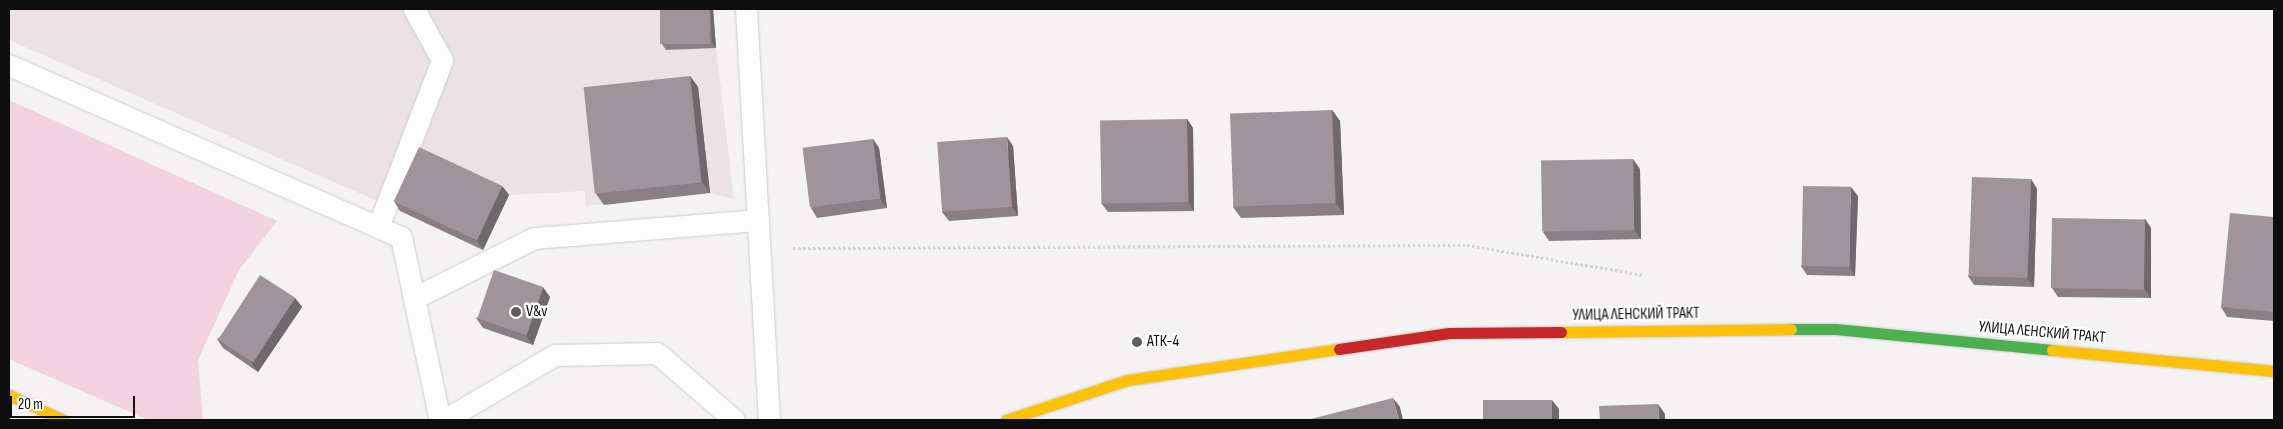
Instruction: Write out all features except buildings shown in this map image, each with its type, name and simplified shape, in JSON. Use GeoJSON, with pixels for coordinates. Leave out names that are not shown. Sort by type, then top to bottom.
{"type":"FeatureCollection","features":[{"type":"Feature","properties":{"kind":"main road","name":"УЛИЦА ЛЕНСКИЙ ТРАКТ"},"geometry":{"type":"LineString","coordinates":[[1006,420],[1128,380],[1449,333],[1835,329],[2274,371]]}},
{"type":"Feature","properties":{"kind":"main road"},"geometry":{"type":"LineString","coordinates":[[9,395],[58,419]]}},
{"type":"Feature","properties":{"kind":"lane"},"geometry":{"type":"LineString","coordinates":[[378,227],[442,60],[414,9]]}},
{"type":"Feature","properties":{"kind":"lane"},"geometry":{"type":"LineString","coordinates":[[746,9],[770,420]]}},
{"type":"Feature","properties":{"kind":"lane"},"geometry":{"type":"LineString","coordinates":[[9,65],[401,237],[440,420]]}},
{"type":"Feature","properties":{"kind":"lane"},"geometry":{"type":"LineString","coordinates":[[414,298],[534,238],[758,220]]}},
{"type":"Feature","properties":{"kind":"lane"},"geometry":{"type":"LineString","coordinates":[[444,420],[555,355],[657,353],[734,420]]}},
{"type":"Feature","properties":{"kind":"path"},"geometry":{"type":"LineString","coordinates":[[759,249],[1467,245],[1644,276]]}},
{"type":"Feature","properties":{"kind":"shaded area"},"geometry":{"type":"Polygon","coordinates":[[[9,9],[664,9],[666,50],[716,48],[734,199],[710,193],[585,206],[585,191],[509,195],[400,211],[9,40],[9,9]]]}},
{"type":"Feature","properties":{"kind":"shaded area"},"geometry":{"type":"Polygon","coordinates":[[[9,100],[277,221],[239,270],[198,360],[203,420],[148,420],[9,359],[9,100]]]}},
{"type":"Feature","properties":{"kind":"traffic: fast"},"geometry":{"type":"LineString","coordinates":[[1791,329],[1835,329],[2052,350]]}},
{"type":"Feature","properties":{"kind":"traffic: slow"},"geometry":{"type":"LineString","coordinates":[[1561,332],[1791,329]]}},
{"type":"Feature","properties":{"kind":"traffic: slow"},"geometry":{"type":"LineString","coordinates":[[1006,420],[1128,380],[1339,349]]}},
{"type":"Feature","properties":{"kind":"traffic: slow"},"geometry":{"type":"LineString","coordinates":[[2052,350],[2274,371]]}},
{"type":"Feature","properties":{"kind":"traffic: slow"},"geometry":{"type":"LineString","coordinates":[[9,395],[63,420]]}},
{"type":"Feature","properties":{"kind":"traffic: jam"},"geometry":{"type":"LineString","coordinates":[[1339,349],[1449,333],[1561,332]]}},
{"type":"Feature","properties":{"kind":"place","name":"V&v"},"geometry":{"type":"Point","coordinates":[516,312]}},
{"type":"Feature","properties":{"kind":"place","name":"АТК-4"},"geometry":{"type":"Point","coordinates":[1137,342]}}]}
